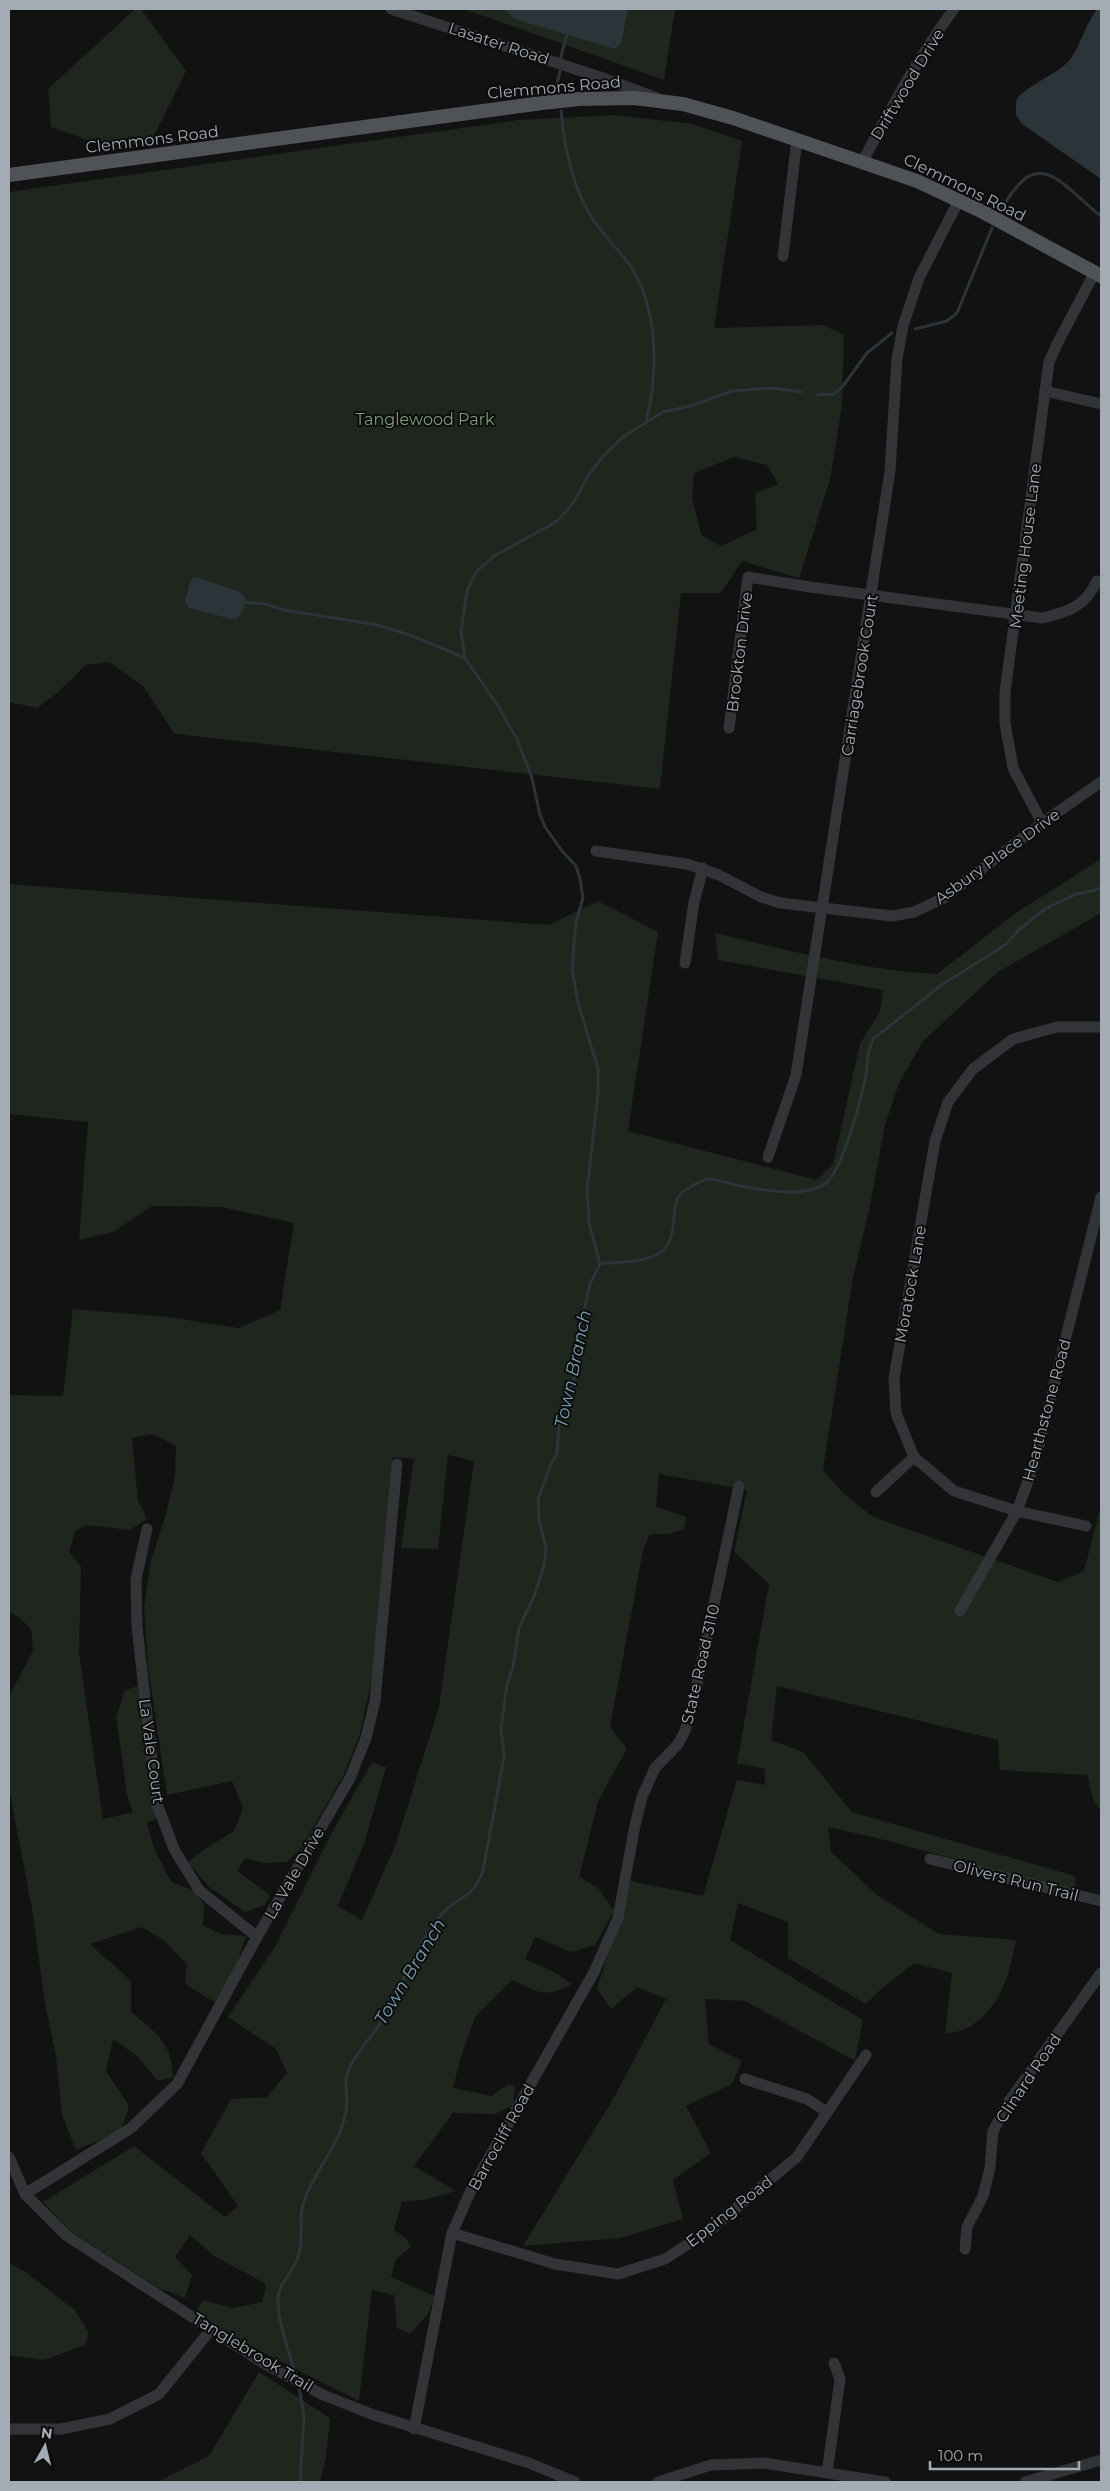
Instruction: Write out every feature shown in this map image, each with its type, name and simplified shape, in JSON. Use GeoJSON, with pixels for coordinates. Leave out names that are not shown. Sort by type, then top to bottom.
{"type":"FeatureCollection","features":[{"type":"Feature","properties":{"kind":"main road","name":"Clemmons Road"},"geometry":{"type":"LineString","coordinates":[[9,175],[542,103],[612,97],[663,100],[701,109],[797,139],[863,160],[910,178],[959,200],[1098,274]]}},
{"type":"Feature","properties":{"kind":"street","name":"Lasater Road"},"geometry":{"type":"LineString","coordinates":[[391,9],[604,78],[663,100]]}},
{"type":"Feature","properties":{"kind":"street","name":"Driftwood Drive"},"geometry":{"type":"LineString","coordinates":[[863,160],[915,66],[954,9]]}},
{"type":"Feature","properties":{"kind":"street"},"geometry":{"type":"LineString","coordinates":[[783,256],[797,139]]}},
{"type":"Feature","properties":{"kind":"street","name":"Carriagebrook Court"},"geometry":{"type":"LineString","coordinates":[[768,1157],[796,1075],[890,471],[897,359],[903,326],[919,278],[959,200]]}},
{"type":"Feature","properties":{"kind":"street","name":"Meeting House Lane"},"geometry":{"type":"LineString","coordinates":[[1042,823],[1013,768],[1005,724],[1005,692],[1049,362],[1057,344],[1098,274]]}},
{"type":"Feature","properties":{"kind":"street"},"geometry":{"type":"LineString","coordinates":[[1045,391],[1101,404]]}},
{"type":"Feature","properties":{"kind":"street","name":"Brookton Drive"},"geometry":{"type":"LineString","coordinates":[[729,728],[748,577],[1016,616],[1042,618],[1070,610],[1083,602],[1091,595],[1097,581]]}},
{"type":"Feature","properties":{"kind":"street","name":"Asbury Place Drive"},"geometry":{"type":"LineString","coordinates":[[596,851],[670,860],[703,868],[760,897],[780,903],[892,916],[914,912],[944,898],[1042,823],[1101,782]]}},
{"type":"Feature","properties":{"kind":"street"},"geometry":{"type":"LineString","coordinates":[[685,962],[694,902],[703,868]]}},
{"type":"Feature","properties":{"kind":"street","name":"Moratock Lane"},"geometry":{"type":"LineString","coordinates":[[1086,1526],[1017,1511],[954,1492],[914,1457],[896,1413],[894,1378],[934,1141],[948,1102],[973,1069],[1013,1039],[1057,1027],[1101,1027]]}},
{"type":"Feature","properties":{"kind":"street","name":"Hearthstone Road"},"geometry":{"type":"LineString","coordinates":[[960,1611],[1017,1511],[1034,1466],[1101,1196]]}},
{"type":"Feature","properties":{"kind":"street"},"geometry":{"type":"LineString","coordinates":[[876,1492],[914,1457]]}},
{"type":"Feature","properties":{"kind":"street","name":"La Vale Drive"},"geometry":{"type":"LineString","coordinates":[[25,2194],[131,2128],[177,2084],[257,1937],[350,1778],[366,1738],[375,1701],[397,1464]]}},
{"type":"Feature","properties":{"kind":"street","name":"State Road 3110"},"geometry":{"type":"LineString","coordinates":[[629,1860],[634,1825],[642,1797],[656,1768],[678,1744],[693,1703],[739,1486]]}},
{"type":"Feature","properties":{"kind":"street","name":"La Vale Court"},"geometry":{"type":"LineString","coordinates":[[147,1529],[136,1579],[137,1627],[157,1804],[174,1849],[199,1890],[257,1937]]}},
{"type":"Feature","properties":{"kind":"street","name":"Olivers Run Trail"},"geometry":{"type":"LineString","coordinates":[[930,1859],[1101,1901]]}},
{"type":"Feature","properties":{"kind":"street","name":"Barrocliff Road"},"geometry":{"type":"LineString","coordinates":[[414,2428],[452,2233],[472,2188],[594,1972],[618,1918],[629,1860]]}},
{"type":"Feature","properties":{"kind":"street","name":"Clinard Road"},"geometry":{"type":"LineString","coordinates":[[965,2249],[967,2227],[983,2196],[990,2168],[993,2131],[1008,2102],[1101,1973]]}},
{"type":"Feature","properties":{"kind":"street","name":"Epping Road"},"geometry":{"type":"LineString","coordinates":[[452,2233],[555,2264],[618,2274],[664,2259],[710,2230],[797,2157],[866,2055]]}},
{"type":"Feature","properties":{"kind":"street"},"geometry":{"type":"LineString","coordinates":[[745,2079],[807,2099],[827,2112]]}},
{"type":"Feature","properties":{"kind":"street","name":"Tanglebrook Trail"},"geometry":{"type":"LineString","coordinates":[[9,2157],[25,2194],[67,2236],[265,2364],[324,2395],[414,2428],[529,2463],[574,2482]]}},
{"type":"Feature","properties":{"kind":"street"},"geometry":{"type":"LineString","coordinates":[[9,2429],[61,2429],[110,2419],[159,2394],[212,2328]]}},
{"type":"Feature","properties":{"kind":"street"},"geometry":{"type":"LineString","coordinates":[[828,2473],[840,2379],[834,2363]]}},
{"type":"Feature","properties":{"kind":"street"},"geometry":{"type":"LineString","coordinates":[[1025,2482],[1101,2460]]}},
{"type":"Feature","properties":{"kind":"street"},"geometry":{"type":"LineString","coordinates":[[658,2482],[711,2465],[764,2463],[885,2482]]}},
{"type":"Feature","properties":{"kind":"green space"},"geometry":{"type":"Polygon","coordinates":[[[135,9],[141,9],[186,71],[151,142],[108,147],[51,127],[48,89],[135,9]]]}},
{"type":"Feature","properties":{"kind":"green space"},"geometry":{"type":"Polygon","coordinates":[[[464,9],[675,9],[664,80],[464,9]]]}},
{"type":"Feature","properties":{"kind":"green space","name":"Tanglewood Park"},"geometry":{"type":"Polygon","coordinates":[[[615,115],[692,124],[742,141],[714,328],[823,325],[844,335],[842,405],[830,480],[799,578],[742,561],[721,593],[681,593],[660,789],[177,734],[173,732],[144,687],[109,662],[86,665],[57,693],[37,708],[9,702],[9,192],[518,120],[615,115]],[[734,457],[694,473],[692,498],[702,536],[721,546],[757,529],[755,493],[778,484],[767,465],[734,457]]]}},
{"type":"Feature","properties":{"kind":"green space"},"geometry":{"type":"Polygon","coordinates":[[[1101,859],[1101,913],[998,972],[923,1041],[899,1083],[885,1125],[869,1211],[853,1277],[823,1470],[843,1493],[873,1517],[1058,1582],[1084,1571],[1101,1505],[1101,1812],[1094,1802],[1087,1775],[1000,1770],[998,1740],[777,1686],[771,1740],[803,1752],[852,1812],[1075,1876],[1075,1892],[885,1840],[828,1827],[831,1852],[877,1895],[939,1934],[1016,1940],[1007,1976],[997,1999],[990,2009],[968,2028],[945,2034],[952,1973],[914,1963],[880,1990],[866,2004],[788,1958],[788,1922],[738,1903],[730,1940],[863,2020],[855,2061],[745,2001],[705,1999],[709,2044],[742,2061],[732,2084],[686,2106],[711,2153],[673,2180],[683,2219],[620,2238],[523,2246],[612,2101],[666,1999],[637,1987],[611,2009],[597,1989],[631,1881],[703,1896],[737,1780],[765,1785],[765,1769],[737,1763],[769,1584],[734,1552],[747,1490],[659,1474],[656,1507],[686,1517],[684,1529],[668,1534],[650,1534],[643,1551],[610,1727],[627,1749],[598,1801],[579,1877],[598,1888],[614,1911],[595,1945],[571,1952],[535,1937],[525,1959],[556,1973],[572,1984],[563,1989],[542,1992],[512,1980],[475,2017],[460,2060],[453,2088],[492,2096],[508,2084],[515,2086],[513,2105],[495,2114],[453,2113],[414,2166],[456,2191],[428,2199],[402,2202],[394,2230],[406,2238],[411,2247],[396,2259],[391,2277],[435,2296],[428,2314],[410,2334],[397,2328],[394,2295],[372,2290],[359,2401],[230,2336],[197,2311],[203,2300],[233,2308],[262,2302],[266,2284],[214,2256],[190,2235],[175,2257],[192,2275],[185,2298],[159,2288],[71,2232],[43,2202],[134,2146],[225,2217],[238,2206],[201,2153],[231,2099],[267,2097],[287,2073],[276,2049],[228,2017],[276,1945],[330,1836],[372,1762],[386,1767],[365,1841],[338,1906],[362,1920],[395,1846],[439,1707],[474,1461],[448,1455],[438,1549],[401,1548],[414,1459],[393,1457],[373,1674],[359,1737],[343,1776],[300,1850],[286,1862],[264,1863],[245,1858],[237,1871],[270,1895],[265,1905],[245,1912],[209,1887],[188,1862],[234,1831],[243,1808],[232,1781],[167,1795],[148,1666],[144,1606],[151,1561],[166,1514],[175,1476],[176,1446],[153,1434],[132,1438],[138,1501],[147,1519],[130,1530],[86,1525],[75,1531],[69,1552],[81,1566],[79,1652],[103,1819],[133,1812],[127,1795],[116,1717],[125,1690],[138,1686],[159,1817],[147,1823],[154,1848],[171,1882],[193,1890],[204,1904],[203,1925],[220,1934],[246,1936],[235,1970],[216,2003],[185,1984],[187,1965],[165,1941],[142,1927],[90,1944],[131,1981],[131,2012],[155,2032],[166,2046],[172,2065],[173,2077],[158,2081],[137,2056],[113,2039],[106,2071],[129,2106],[121,2131],[76,2150],[62,2115],[56,2056],[45,2005],[33,1914],[9,1788],[9,1696],[33,1651],[31,1629],[19,1617],[9,1612],[9,1395],[63,1396],[73,1309],[168,1317],[239,1328],[280,1310],[294,1223],[221,1207],[152,1206],[113,1232],[79,1240],[88,1122],[9,1114],[9,884],[549,925],[598,901],[658,932],[628,1131],[817,1180],[833,1164],[860,1044],[880,1011],[883,990],[718,960],[715,933],[853,964],[937,974],[1013,915],[1101,859]]]}},
{"type":"Feature","properties":{"kind":"green space"},"geometry":{"type":"Polygon","coordinates":[[[9,2263],[24,2271],[75,2310],[89,2333],[85,2345],[44,2360],[9,2355],[9,2263]]]}},
{"type":"Feature","properties":{"kind":"green space"},"geometry":{"type":"Polygon","coordinates":[[[259,2372],[330,2418],[326,2457],[320,2482],[157,2482],[209,2456],[259,2372]]]}},
{"type":"Feature","properties":{"kind":"shaded area"},"geometry":{"type":"Polygon","coordinates":[[[505,9],[628,9],[621,44],[615,49],[521,21],[513,18],[505,9]]]}},
{"type":"Feature","properties":{"kind":"shaded area"},"geometry":{"type":"Polygon","coordinates":[[[1097,9],[1101,9],[1101,179],[1022,124],[1016,115],[1016,101],[1021,94],[1061,68],[1072,57],[1097,9]]]}},
{"type":"Feature","properties":{"kind":"shaded area"},"geometry":{"type":"Polygon","coordinates":[[[196,577],[240,592],[245,597],[243,610],[235,620],[189,608],[185,602],[191,579],[196,577]]]}},
{"type":"Feature","properties":{"kind":"waterway"},"geometry":{"type":"LineString","coordinates":[[560,60],[568,31]]}},
{"type":"Feature","properties":{"kind":"waterway"},"geometry":{"type":"LineString","coordinates":[[557,84],[561,67]]}},
{"type":"Feature","properties":{"kind":"waterway"},"geometry":{"type":"LineString","coordinates":[[561,111],[564,137],[573,177],[583,202],[598,227],[631,267],[647,303],[654,343],[654,363],[653,384],[646,422]]}},
{"type":"Feature","properties":{"kind":"waterway"},"geometry":{"type":"LineString","coordinates":[[1000,212],[1013,191],[1026,178],[1037,174],[1049,175],[1060,181],[1101,216]]}},
{"type":"Feature","properties":{"kind":"waterway"},"geometry":{"type":"LineString","coordinates":[[915,329],[947,321],[957,313],[992,228]]}},
{"type":"Feature","properties":{"kind":"waterway"},"geometry":{"type":"LineString","coordinates":[[818,395],[834,394],[843,386],[867,353],[892,333]]}},
{"type":"Feature","properties":{"kind":"waterway","name":"Town Branch"},"geometry":{"type":"LineString","coordinates":[[297,2378],[281,2323],[278,2305],[279,2291],[300,2250],[302,2213],[305,2198],[342,2127],[347,2104],[346,2080],[349,2069],[385,2016],[414,1956],[432,1926],[448,1908],[473,1890],[483,1871],[504,1757],[501,1728],[507,1684],[513,1667],[519,1628],[535,1594],[544,1566],[546,1548],[539,1521],[538,1499],[551,1464],[557,1454],[560,1411],[573,1384],[577,1366],[581,1325],[590,1284],[600,1264],[589,1223],[587,1190],[598,1093],[598,1068],[578,1003],[572,969],[576,922],[583,898],[580,879],[576,866],[562,851],[545,827],[540,815],[532,778],[517,739],[496,703],[465,658],[461,631],[467,591],[476,572],[494,556],[556,522],[571,506],[588,476],[604,455],[623,437],[663,412],[690,406],[732,391],[772,388],[801,392]]}},
{"type":"Feature","properties":{"kind":"waterway"},"geometry":{"type":"LineString","coordinates":[[243,602],[265,604],[285,610],[377,625],[410,635],[465,658]]}},
{"type":"Feature","properties":{"kind":"waterway"},"geometry":{"type":"LineString","coordinates":[[600,1264],[643,1260],[656,1255],[664,1249],[670,1241],[679,1195],[704,1180],[709,1179],[755,1189],[788,1192],[809,1190],[827,1182],[840,1162],[852,1128],[862,1093],[869,1050],[873,1039],[943,984],[1005,945],[1020,929],[1045,909],[1076,894],[1096,890],[1101,887]]}},
{"type":"Feature","properties":{"kind":"waterway","name":"Town Branch"},"geometry":{"type":"LineString","coordinates":[[299,2386],[304,2417],[300,2482]]}}]}
